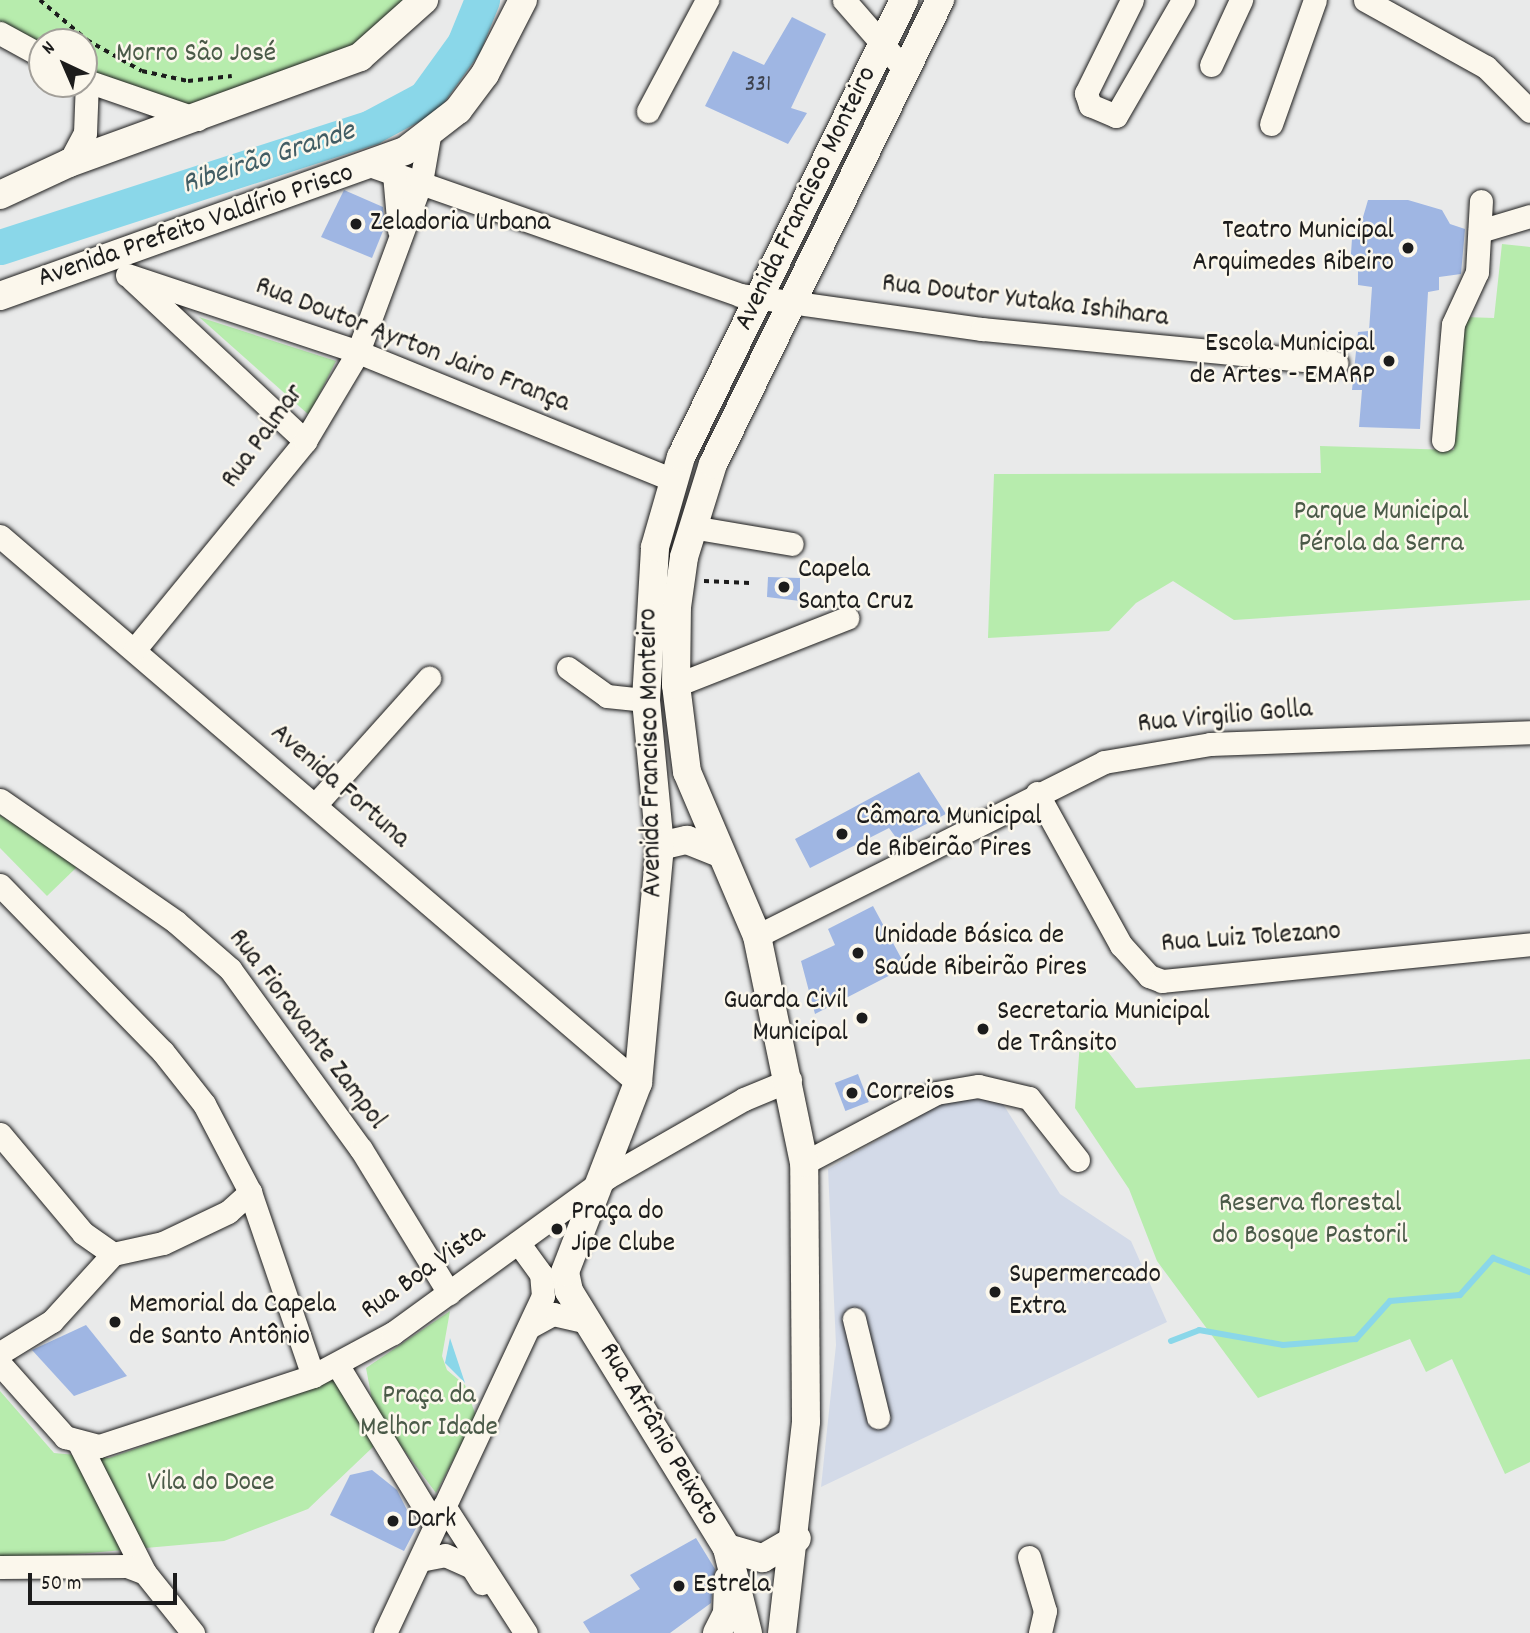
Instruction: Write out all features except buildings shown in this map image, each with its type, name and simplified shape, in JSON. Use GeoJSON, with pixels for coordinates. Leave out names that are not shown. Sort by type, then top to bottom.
{"type":"FeatureCollection","features":[{"type":"Feature","properties":{"kind":"main road"},"geometry":{"type":"LineString","coordinates":[[0,195],[69,163],[197,119],[360,57],[424,0]]}},
{"type":"Feature","properties":{"kind":"main road","name":"Avenida Prefeito Valdírio Prisco"},"geometry":{"type":"LineString","coordinates":[[0,296],[383,170],[429,136],[485,74],[523,0]]}},
{"type":"Feature","properties":{"kind":"main road","name":"Avenida Francisco Monteiro"},"geometry":{"type":"LineString","coordinates":[[565,1272],[606,1178],[638,1083],[660,846],[646,700],[648,601],[674,480],[757,298],[904,0]]}},
{"type":"Feature","properties":{"kind":"main road","name":"Avenida Francisco Monteiro"},"geometry":{"type":"LineString","coordinates":[[782,1633],[797,1538],[806,1421],[804,1163],[790,1080],[757,936],[719,853],[687,772],[676,685],[681,580],[692,527],[713,464],[940,0]]}},
{"type":"Feature","properties":{"kind":"main road"},"geometry":{"type":"LineString","coordinates":[[660,846],[687,840],[719,853]]}},
{"type":"Feature","properties":{"kind":"main road","name":"Rua Afrânio Peixoto"},"geometry":{"type":"LineString","coordinates":[[565,1272],[589,1322],[729,1553],[748,1633]]}},
{"type":"Feature","properties":{"kind":"main road"},"geometry":{"type":"LineString","coordinates":[[717,1633],[727,1613],[729,1553],[763,1558],[797,1538]]}},
{"type":"Feature","properties":{"kind":"street"},"geometry":{"type":"LineString","coordinates":[[648,111],[707,0]]}},
{"type":"Feature","properties":{"kind":"street"},"geometry":{"type":"LineString","coordinates":[[844,0],[906,71]]}},
{"type":"Feature","properties":{"kind":"street"},"geometry":{"type":"LineString","coordinates":[[1132,0],[1086,93],[1090,104],[1116,116],[1182,0]]}},
{"type":"Feature","properties":{"kind":"street"},"geometry":{"type":"LineString","coordinates":[[1211,65],[1241,0]]}},
{"type":"Feature","properties":{"kind":"street"},"geometry":{"type":"LineString","coordinates":[[1271,124],[1315,0]]}},
{"type":"Feature","properties":{"kind":"street"},"geometry":{"type":"LineString","coordinates":[[1365,0],[1486,67],[1530,111]]}},
{"type":"Feature","properties":{"kind":"street"},"geometry":{"type":"LineString","coordinates":[[0,33],[28,48]]}},
{"type":"Feature","properties":{"kind":"street"},"geometry":{"type":"LineString","coordinates":[[98,85],[197,119]]}},
{"type":"Feature","properties":{"kind":"street"},"geometry":{"type":"LineString","coordinates":[[69,163],[85,133],[85,98]]}},
{"type":"Feature","properties":{"kind":"street","name":"Rua Palmar"},"geometry":{"type":"LineString","coordinates":[[135,649],[305,440],[358,352],[421,182],[429,136]]}},
{"type":"Feature","properties":{"kind":"street","name":"Rua Palmar"},"geometry":{"type":"LineString","coordinates":[[383,170],[400,237]]}},
{"type":"Feature","properties":{"kind":"street","name":"Rua Doutor Yutaka Ishihara"},"geometry":{"type":"LineString","coordinates":[[383,170],[757,298],[1115,344],[1336,363]]}},
{"type":"Feature","properties":{"kind":"street"},"geometry":{"type":"LineString","coordinates":[[1443,440],[1453,324],[1477,272],[1481,201]]}},
{"type":"Feature","properties":{"kind":"street"},"geometry":{"type":"LineString","coordinates":[[1479,230],[1530,216]]}},
{"type":"Feature","properties":{"kind":"street","name":"Rua Doutor Ayrton Jairo França"},"geometry":{"type":"LineString","coordinates":[[305,440],[127,275],[358,352],[674,480]]}},
{"type":"Feature","properties":{"kind":"street"},"geometry":{"type":"LineString","coordinates":[[692,527],[792,544]]}},
{"type":"Feature","properties":{"kind":"street","name":"Avenida Fortuna"},"geometry":{"type":"LineString","coordinates":[[0,536],[638,1083]]}},
{"type":"Feature","properties":{"kind":"street"},"geometry":{"type":"LineString","coordinates":[[676,685],[847,618]]}},
{"type":"Feature","properties":{"kind":"street"},"geometry":{"type":"LineString","coordinates":[[568,668],[607,696],[646,700]]}},
{"type":"Feature","properties":{"kind":"street"},"geometry":{"type":"LineString","coordinates":[[315,805],[429,678]]}},
{"type":"Feature","properties":{"kind":"street","name":"Rua Virgilio Golla"},"geometry":{"type":"LineString","coordinates":[[757,936],[1037,793],[1147,751],[1530,732]]}},
{"type":"Feature","properties":{"kind":"street","name":"Rua Luiz Tolezano"},"geometry":{"type":"LineString","coordinates":[[1037,793],[1121,945],[1149,976],[1162,981],[1530,944]]}},
{"type":"Feature","properties":{"kind":"street","name":"Rua Fioravante Zampol"},"geometry":{"type":"LineString","coordinates":[[0,800],[176,922],[230,969],[361,1149],[449,1293]]}},
{"type":"Feature","properties":{"kind":"street"},"geometry":{"type":"LineString","coordinates":[[0,886],[163,1052],[215,1122],[250,1192],[313,1376]]}},
{"type":"Feature","properties":{"kind":"street","name":"Rua Boa Vista"},"geometry":{"type":"LineString","coordinates":[[73,1441],[118,1443],[338,1366],[449,1293],[606,1178],[744,1099],[790,1080]]}},
{"type":"Feature","properties":{"kind":"street"},"geometry":{"type":"LineString","coordinates":[[804,1163],[936,1093],[978,1086],[1030,1098],[1077,1160]]}},
{"type":"Feature","properties":{"kind":"street"},"geometry":{"type":"LineString","coordinates":[[0,1134],[83,1233],[113,1254]]}},
{"type":"Feature","properties":{"kind":"street"},"geometry":{"type":"LineString","coordinates":[[0,1353],[52,1321],[113,1254],[163,1243],[228,1212],[250,1192]]}},
{"type":"Feature","properties":{"kind":"street"},"geometry":{"type":"LineString","coordinates":[[385,1633],[531,1326],[544,1286],[518,1242]]}},
{"type":"Feature","properties":{"kind":"street","name":"Rua Afrânio Peixoto"},"geometry":{"type":"LineString","coordinates":[[531,1326],[553,1314],[589,1322]]}},
{"type":"Feature","properties":{"kind":"street"},"geometry":{"type":"LineString","coordinates":[[854,1319],[878,1417]]}},
{"type":"Feature","properties":{"kind":"street"},"geometry":{"type":"LineString","coordinates":[[0,1364],[73,1441],[145,1573],[193,1633]]}},
{"type":"Feature","properties":{"kind":"street"},"geometry":{"type":"LineString","coordinates":[[338,1366],[440,1516],[526,1633]]}},
{"type":"Feature","properties":{"kind":"street"},"geometry":{"type":"LineString","coordinates":[[420,1560],[445,1555],[472,1567],[514,1633]]}},
{"type":"Feature","properties":{"kind":"street"},"geometry":{"type":"LineString","coordinates":[[1028,1558],[1045,1611],[1040,1633]]}},
{"type":"Feature","properties":{"kind":"street"},"geometry":{"type":"LineString","coordinates":[[0,1567],[127,1566],[145,1573]]}},
{"type":"Feature","properties":{"kind":"path"},"geometry":{"type":"LineString","coordinates":[[40,0],[87,40],[142,71],[188,81],[232,76]]}},
{"type":"Feature","properties":{"kind":"path"},"geometry":{"type":"LineString","coordinates":[[681,580],[750,583]]}},
{"type":"Feature","properties":{"kind":"shaded area","name":"Supermercado Extra"},"geometry":{"type":"Polygon","coordinates":[[[957,1094],[1001,1101],[1060,1194],[1131,1241],[1167,1322],[821,1487],[836,1345],[828,1169],[957,1094]]]}},
{"type":"Feature","properties":{"kind":"green space","name":"Morro São José"},"geometry":{"type":"Polygon","coordinates":[[[0,0],[416,0],[387,35],[209,111],[98,79],[98,28],[28,28],[28,46],[0,30],[0,0]]]}},
{"type":"Feature","properties":{"kind":"green space","name":"Parque Municipal Pérola da Serra"},"geometry":{"type":"Polygon","coordinates":[[[1502,244],[1530,247],[1530,600],[1234,620],[1173,581],[1136,603],[1109,631],[988,638],[994,474],[1321,473],[1320,446],[1454,450],[1464,317],[1494,318],[1502,244]]]}},
{"type":"Feature","properties":{"kind":"green space"},"geometry":{"type":"Polygon","coordinates":[[[199,317],[336,361],[309,415],[199,317]]]}},
{"type":"Feature","properties":{"kind":"green space"},"geometry":{"type":"Polygon","coordinates":[[[0,815],[79,865],[47,896],[0,848],[0,815]]]}},
{"type":"Feature","properties":{"kind":"green space","name":"Reserva florestal do Bosque Pastoril"},"geometry":{"type":"Polygon","coordinates":[[[1080,1042],[1101,1043],[1136,1088],[1530,1059],[1530,1462],[1505,1474],[1452,1359],[1426,1372],[1410,1339],[1258,1398],[1157,1261],[1129,1189],[1075,1108],[1080,1042]]]}},
{"type":"Feature","properties":{"kind":"green space","name":"Praça da Melhor Idade"},"geometry":{"type":"Polygon","coordinates":[[[450,1311],[442,1356],[447,1370],[465,1385],[476,1416],[436,1493],[374,1410],[366,1368],[450,1311]]]}},
{"type":"Feature","properties":{"kind":"green space","name":"Vila do Doce"},"geometry":{"type":"Polygon","coordinates":[[[333,1379],[374,1446],[308,1509],[224,1541],[0,1561],[0,1391],[54,1453],[109,1458],[333,1379]]]}},
{"type":"Feature","properties":{"kind":"water"},"geometry":{"type":"Polygon","coordinates":[[[450,1338],[465,1383],[445,1363],[450,1338]]]}},
{"type":"Feature","properties":{"kind":"waterway","name":"Ribeirão Grande"},"geometry":{"type":"LineString","coordinates":[[0,247],[371,127],[425,98],[464,44],[482,0]]}},
{"type":"Feature","properties":{"kind":"waterway"},"geometry":{"type":"LineString","coordinates":[[1171,1341],[1199,1330],[1283,1345],[1356,1339],[1390,1301],[1460,1295],[1493,1258],[1530,1272]]}},
{"type":"Feature","properties":{"kind":"place","name":"Zeladoria Urbana"},"geometry":{"type":"Point","coordinates":[356,224]}},
{"type":"Feature","properties":{"kind":"place","name":"Teatro Municipal Arquimedes Ribeiro"},"geometry":{"type":"Point","coordinates":[1408,248]}},
{"type":"Feature","properties":{"kind":"place","name":"Escola Municipal de Artes - EMARP"},"geometry":{"type":"Point","coordinates":[1389,361]}},
{"type":"Feature","properties":{"kind":"place","name":"Capela Santa Cruz"},"geometry":{"type":"Point","coordinates":[784,587]}},
{"type":"Feature","properties":{"kind":"place","name":"Câmara Municipal de Ribeirão Pires"},"geometry":{"type":"Point","coordinates":[842,834]}},
{"type":"Feature","properties":{"kind":"place","name":"Unidade Básica de Saúde Ribeirão Pires"},"geometry":{"type":"Point","coordinates":[858,953]}},
{"type":"Feature","properties":{"kind":"place","name":"Guarda Civil Municipal"},"geometry":{"type":"Point","coordinates":[862,1018]}},
{"type":"Feature","properties":{"kind":"place","name":"Secretaria Municipal de Trânsito"},"geometry":{"type":"Point","coordinates":[983,1029]}},
{"type":"Feature","properties":{"kind":"place","name":"Correios"},"geometry":{"type":"Point","coordinates":[852,1093]}},
{"type":"Feature","properties":{"kind":"place","name":"Praça do Jipe Clube"},"geometry":{"type":"Point","coordinates":[557,1229]}},
{"type":"Feature","properties":{"kind":"place","name":"Supermercado Extra"},"geometry":{"type":"Point","coordinates":[995,1292]}},
{"type":"Feature","properties":{"kind":"place","name":"Memorial da Capela de Santo Antônio"},"geometry":{"type":"Point","coordinates":[115,1322]}},
{"type":"Feature","properties":{"kind":"place","name":"Dark"},"geometry":{"type":"Point","coordinates":[393,1521]}},
{"type":"Feature","properties":{"kind":"place","name":"Estrela"},"geometry":{"type":"Point","coordinates":[679,1586]}}]}
